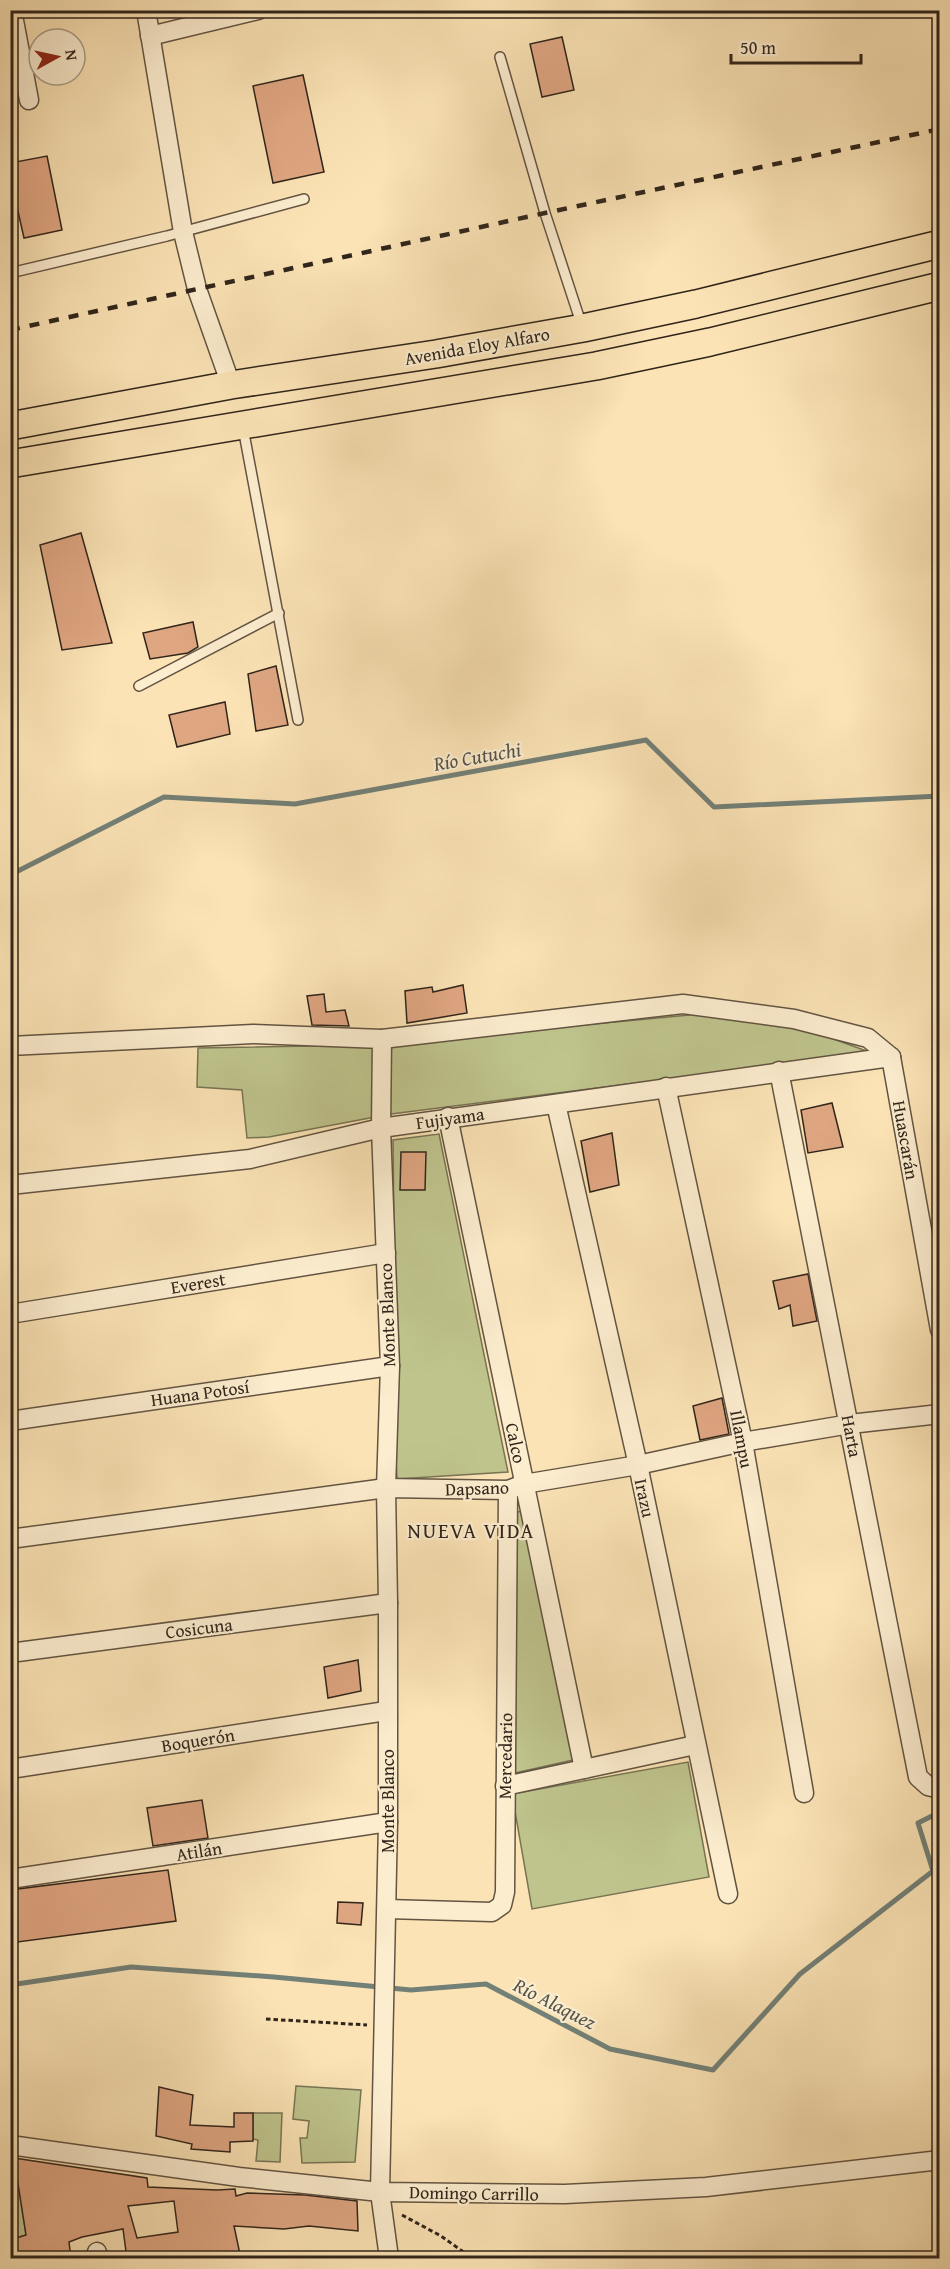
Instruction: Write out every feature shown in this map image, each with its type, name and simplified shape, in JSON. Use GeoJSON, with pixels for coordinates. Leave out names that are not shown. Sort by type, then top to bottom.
{"type":"FeatureCollection","features":[{"type":"Feature","properties":{"kind":"main road","name":"Avenida Eloy Alfaro"},"geometry":{"type":"LineString","coordinates":[[10,426],[231,385],[436,354],[583,328],[708,301],[939,244]]}},
{"type":"Feature","properties":{"kind":"main road"},"geometry":{"type":"LineString","coordinates":[[10,464],[596,366],[710,342],[939,286]]}},
{"type":"Feature","properties":{"kind":"street"},"geometry":{"type":"LineString","coordinates":[[12,10],[29,99]]}},
{"type":"Feature","properties":{"kind":"street"},"geometry":{"type":"LineString","coordinates":[[146,10],[183,232],[197,289],[231,385]]}},
{"type":"Feature","properties":{"kind":"street"},"geometry":{"type":"LineString","coordinates":[[150,36],[258,10]]}},
{"type":"Feature","properties":{"kind":"street"},"geometry":{"type":"LineString","coordinates":[[10,1046],[252,1034],[382,1039],[683,1004],[794,1019],[868,1038],[891,1057]]}},
{"type":"Feature","properties":{"kind":"street","name":"Monte Blanco"},"geometry":{"type":"LineString","coordinates":[[382,1039],[381,1128],[390,1366],[386,1488],[388,1822],[384,2021]]}},
{"type":"Feature","properties":{"kind":"street","name":"Fujiyama"},"geometry":{"type":"LineString","coordinates":[[10,1185],[250,1159],[381,1128],[447,1117],[891,1057]]}},
{"type":"Feature","properties":{"kind":"street","name":"Huascarán"},"geometry":{"type":"LineString","coordinates":[[891,1057],[939,1330]]}},
{"type":"Feature","properties":{"kind":"street","name":"Harta"},"geometry":{"type":"LineString","coordinates":[[779,1071],[918,1777],[928,1786],[939,1789]]}},
{"type":"Feature","properties":{"kind":"street","name":"Illampu"},"geometry":{"type":"LineString","coordinates":[[666,1087],[743,1442],[804,1793]]}},
{"type":"Feature","properties":{"kind":"street","name":"Irazu"},"geometry":{"type":"LineString","coordinates":[[556,1104],[638,1465],[728,1894]]}},
{"type":"Feature","properties":{"kind":"street","name":"Calco"},"geometry":{"type":"LineString","coordinates":[[447,1117],[516,1487],[584,1769]]}},
{"type":"Feature","properties":{"kind":"street","name":"Everest"},"geometry":{"type":"LineString","coordinates":[[10,1314],[386,1253]]}},
{"type":"Feature","properties":{"kind":"street","name":"Huana Potosí"},"geometry":{"type":"LineString","coordinates":[[10,1421],[390,1366]]}},
{"type":"Feature","properties":{"kind":"street","name":"Dapsano"},"geometry":{"type":"LineString","coordinates":[[10,1539],[386,1488],[516,1487],[638,1465],[743,1442],[850,1424],[939,1414]]}},
{"type":"Feature","properties":{"kind":"street","name":"Mercedario"},"geometry":{"type":"LineString","coordinates":[[387,1909],[492,1912],[502,1905],[505,1892],[505,1786],[516,1487]]}},
{"type":"Feature","properties":{"kind":"street","name":"Cosicuna"},"geometry":{"type":"LineString","coordinates":[[10,1653],[388,1603]]}},
{"type":"Feature","properties":{"kind":"street","name":"Boquerón"},"geometry":{"type":"LineString","coordinates":[[10,1769],[386,1712]]}},
{"type":"Feature","properties":{"kind":"street"},"geometry":{"type":"LineString","coordinates":[[505,1786],[696,1745]]}},
{"type":"Feature","properties":{"kind":"street","name":"Atilán"},"geometry":{"type":"LineString","coordinates":[[10,1879],[388,1822]]}},
{"type":"Feature","properties":{"kind":"street"},"geometry":{"type":"LineString","coordinates":[[384,2021],[380,2192],[389,2259]]}},
{"type":"Feature","properties":{"kind":"street","name":"Domingo Carrillo"},"geometry":{"type":"LineString","coordinates":[[10,2145],[239,2177],[380,2192],[565,2194],[706,2187],[939,2160]]}},
{"type":"Feature","properties":{"kind":"lane"},"geometry":{"type":"LineString","coordinates":[[500,57],[545,213],[583,328]]}},
{"type":"Feature","properties":{"kind":"lane"},"geometry":{"type":"LineString","coordinates":[[10,273],[183,232],[304,199]]}},
{"type":"Feature","properties":{"kind":"lane"},"geometry":{"type":"LineString","coordinates":[[243,426],[298,720]]}},
{"type":"Feature","properties":{"kind":"lane"},"geometry":{"type":"LineString","coordinates":[[139,686],[279,613]]}},
{"type":"Feature","properties":{"kind":"path"},"geometry":{"type":"LineString","coordinates":[[266,2019],[384,2021]]}},
{"type":"Feature","properties":{"kind":"path"},"geometry":{"type":"LineString","coordinates":[[380,2192],[403,2216],[441,2236],[471,2258]]}},
{"type":"Feature","properties":{"kind":"green space"},"geometry":{"type":"Polygon","coordinates":[[[711,1013],[798,1026],[872,1053],[391,1114],[269,1137],[247,1138],[242,1090],[197,1087],[198,1048],[367,1045],[711,1013]]]}},
{"type":"Feature","properties":{"kind":"green space"},"geometry":{"type":"Polygon","coordinates":[[[439,1134],[508,1472],[397,1479],[396,1460],[394,1460],[396,1412],[393,1140],[439,1134]]]}},
{"type":"Feature","properties":{"kind":"green space"},"geometry":{"type":"Polygon","coordinates":[[[524,1511],[573,1760],[515,1773],[517,1512],[524,1511]]]}},
{"type":"Feature","properties":{"kind":"green space"},"geometry":{"type":"Polygon","coordinates":[[[688,1762],[709,1877],[532,1909],[512,1794],[688,1762]]]}},
{"type":"Feature","properties":{"kind":"green space"},"geometry":{"type":"Polygon","coordinates":[[[296,2086],[361,2090],[355,2162],[302,2163],[300,2138],[307,2138],[309,2121],[293,2119],[296,2086]]]}},
{"type":"Feature","properties":{"kind":"green space"},"geometry":{"type":"Polygon","coordinates":[[[253,2113],[282,2113],[280,2162],[256,2161],[258,2140],[253,2139],[253,2113]]]}},
{"type":"Feature","properties":{"kind":"green space"},"geometry":{"type":"Polygon","coordinates":[[[10,2158],[14,2158],[26,2235],[10,2240],[10,2158]]]}},
{"type":"Feature","properties":{"kind":"building"},"geometry":{"type":"Polygon","coordinates":[[[562,37],[574,90],[542,97],[530,44],[562,37]]]}},
{"type":"Feature","properties":{"kind":"building"},"geometry":{"type":"Polygon","coordinates":[[[303,75],[324,172],[273,183],[253,86],[303,75]]]}},
{"type":"Feature","properties":{"kind":"building"},"geometry":{"type":"Polygon","coordinates":[[[47,156],[62,230],[24,238],[10,176],[10,163],[47,156]]]}},
{"type":"Feature","properties":{"kind":"building"},"geometry":{"type":"Polygon","coordinates":[[[81,533],[112,643],[62,650],[40,545],[81,533]]]}},
{"type":"Feature","properties":{"kind":"building"},"geometry":{"type":"Polygon","coordinates":[[[193,622],[198,647],[188,653],[150,659],[143,633],[193,622]]]}},
{"type":"Feature","properties":{"kind":"building"},"geometry":{"type":"Polygon","coordinates":[[[276,666],[288,725],[256,731],[248,674],[276,666]]]}},
{"type":"Feature","properties":{"kind":"building"},"geometry":{"type":"Polygon","coordinates":[[[225,702],[230,734],[177,747],[169,715],[225,702]]]}},
{"type":"Feature","properties":{"kind":"building"},"geometry":{"type":"Polygon","coordinates":[[[463,985],[467,1013],[407,1023],[405,991],[432,987],[433,992],[463,985]]]}},
{"type":"Feature","properties":{"kind":"building"},"geometry":{"type":"Polygon","coordinates":[[[324,994],[326,1012],[345,1010],[349,1026],[312,1025],[307,996],[324,994]]]}},
{"type":"Feature","properties":{"kind":"building"},"geometry":{"type":"Polygon","coordinates":[[[832,1103],[843,1147],[808,1153],[801,1110],[832,1103]]]}},
{"type":"Feature","properties":{"kind":"building"},"geometry":{"type":"Polygon","coordinates":[[[612,1133],[619,1185],[590,1192],[581,1141],[612,1133]]]}},
{"type":"Feature","properties":{"kind":"building"},"geometry":{"type":"Polygon","coordinates":[[[401,1152],[426,1152],[425,1190],[400,1190],[401,1152]]]}},
{"type":"Feature","properties":{"kind":"building"},"geometry":{"type":"Polygon","coordinates":[[[808,1274],[817,1321],[793,1326],[790,1305],[779,1309],[773,1281],[808,1274]]]}},
{"type":"Feature","properties":{"kind":"building"},"geometry":{"type":"Polygon","coordinates":[[[722,1398],[729,1434],[700,1440],[693,1406],[722,1398]]]}},
{"type":"Feature","properties":{"kind":"building"},"geometry":{"type":"Polygon","coordinates":[[[358,1660],[361,1691],[328,1698],[324,1667],[358,1660]]]}},
{"type":"Feature","properties":{"kind":"building"},"geometry":{"type":"Polygon","coordinates":[[[202,1800],[208,1838],[153,1846],[147,1808],[202,1800]]]}},
{"type":"Feature","properties":{"kind":"building"},"geometry":{"type":"Polygon","coordinates":[[[168,1870],[176,1921],[10,1943],[10,1890],[168,1870]]]}},
{"type":"Feature","properties":{"kind":"building"},"geometry":{"type":"Polygon","coordinates":[[[338,1902],[363,1903],[361,1925],[337,1923],[338,1902]]]}},
{"type":"Feature","properties":{"kind":"building"},"geometry":{"type":"Polygon","coordinates":[[[159,2087],[193,2095],[190,2125],[234,2127],[234,2113],[253,2113],[253,2141],[230,2142],[230,2152],[191,2149],[192,2144],[156,2136],[159,2087]]]}},
{"type":"Feature","properties":{"kind":"building"},"geometry":{"type":"Polygon","coordinates":[[[14,2158],[147,2178],[148,2187],[235,2189],[236,2196],[247,2193],[305,2195],[357,2201],[358,2231],[309,2226],[284,2229],[234,2226],[241,2259],[127,2259],[123,2229],[82,2237],[69,2242],[71,2259],[10,2259],[10,2240],[26,2235],[14,2158]],[[174,2201],[128,2206],[137,2238],[178,2232],[174,2201]]]}},
{"type":"Feature","properties":{"kind":"waterway","name":"Río Cutuchi"},"geometry":{"type":"LineString","coordinates":[[10,875],[164,797],[295,804],[646,740],[714,807],[940,796]]}},
{"type":"Feature","properties":{"kind":"waterway","name":"Río Alaquez"},"geometry":{"type":"LineString","coordinates":[[10,1985],[131,1967],[411,1990],[486,1984],[610,2049],[713,2070],[800,1974],[933,1871],[918,1823],[940,1812]]}},
{"type":"Feature","properties":{"kind":"railway"},"geometry":{"type":"LineString","coordinates":[[10,330],[940,129]]}},
{"type":"Feature","properties":{"kind":"district","name":"NUEVA VIDA"},"geometry":{"type":"Point","coordinates":[471,1530]}}]}
